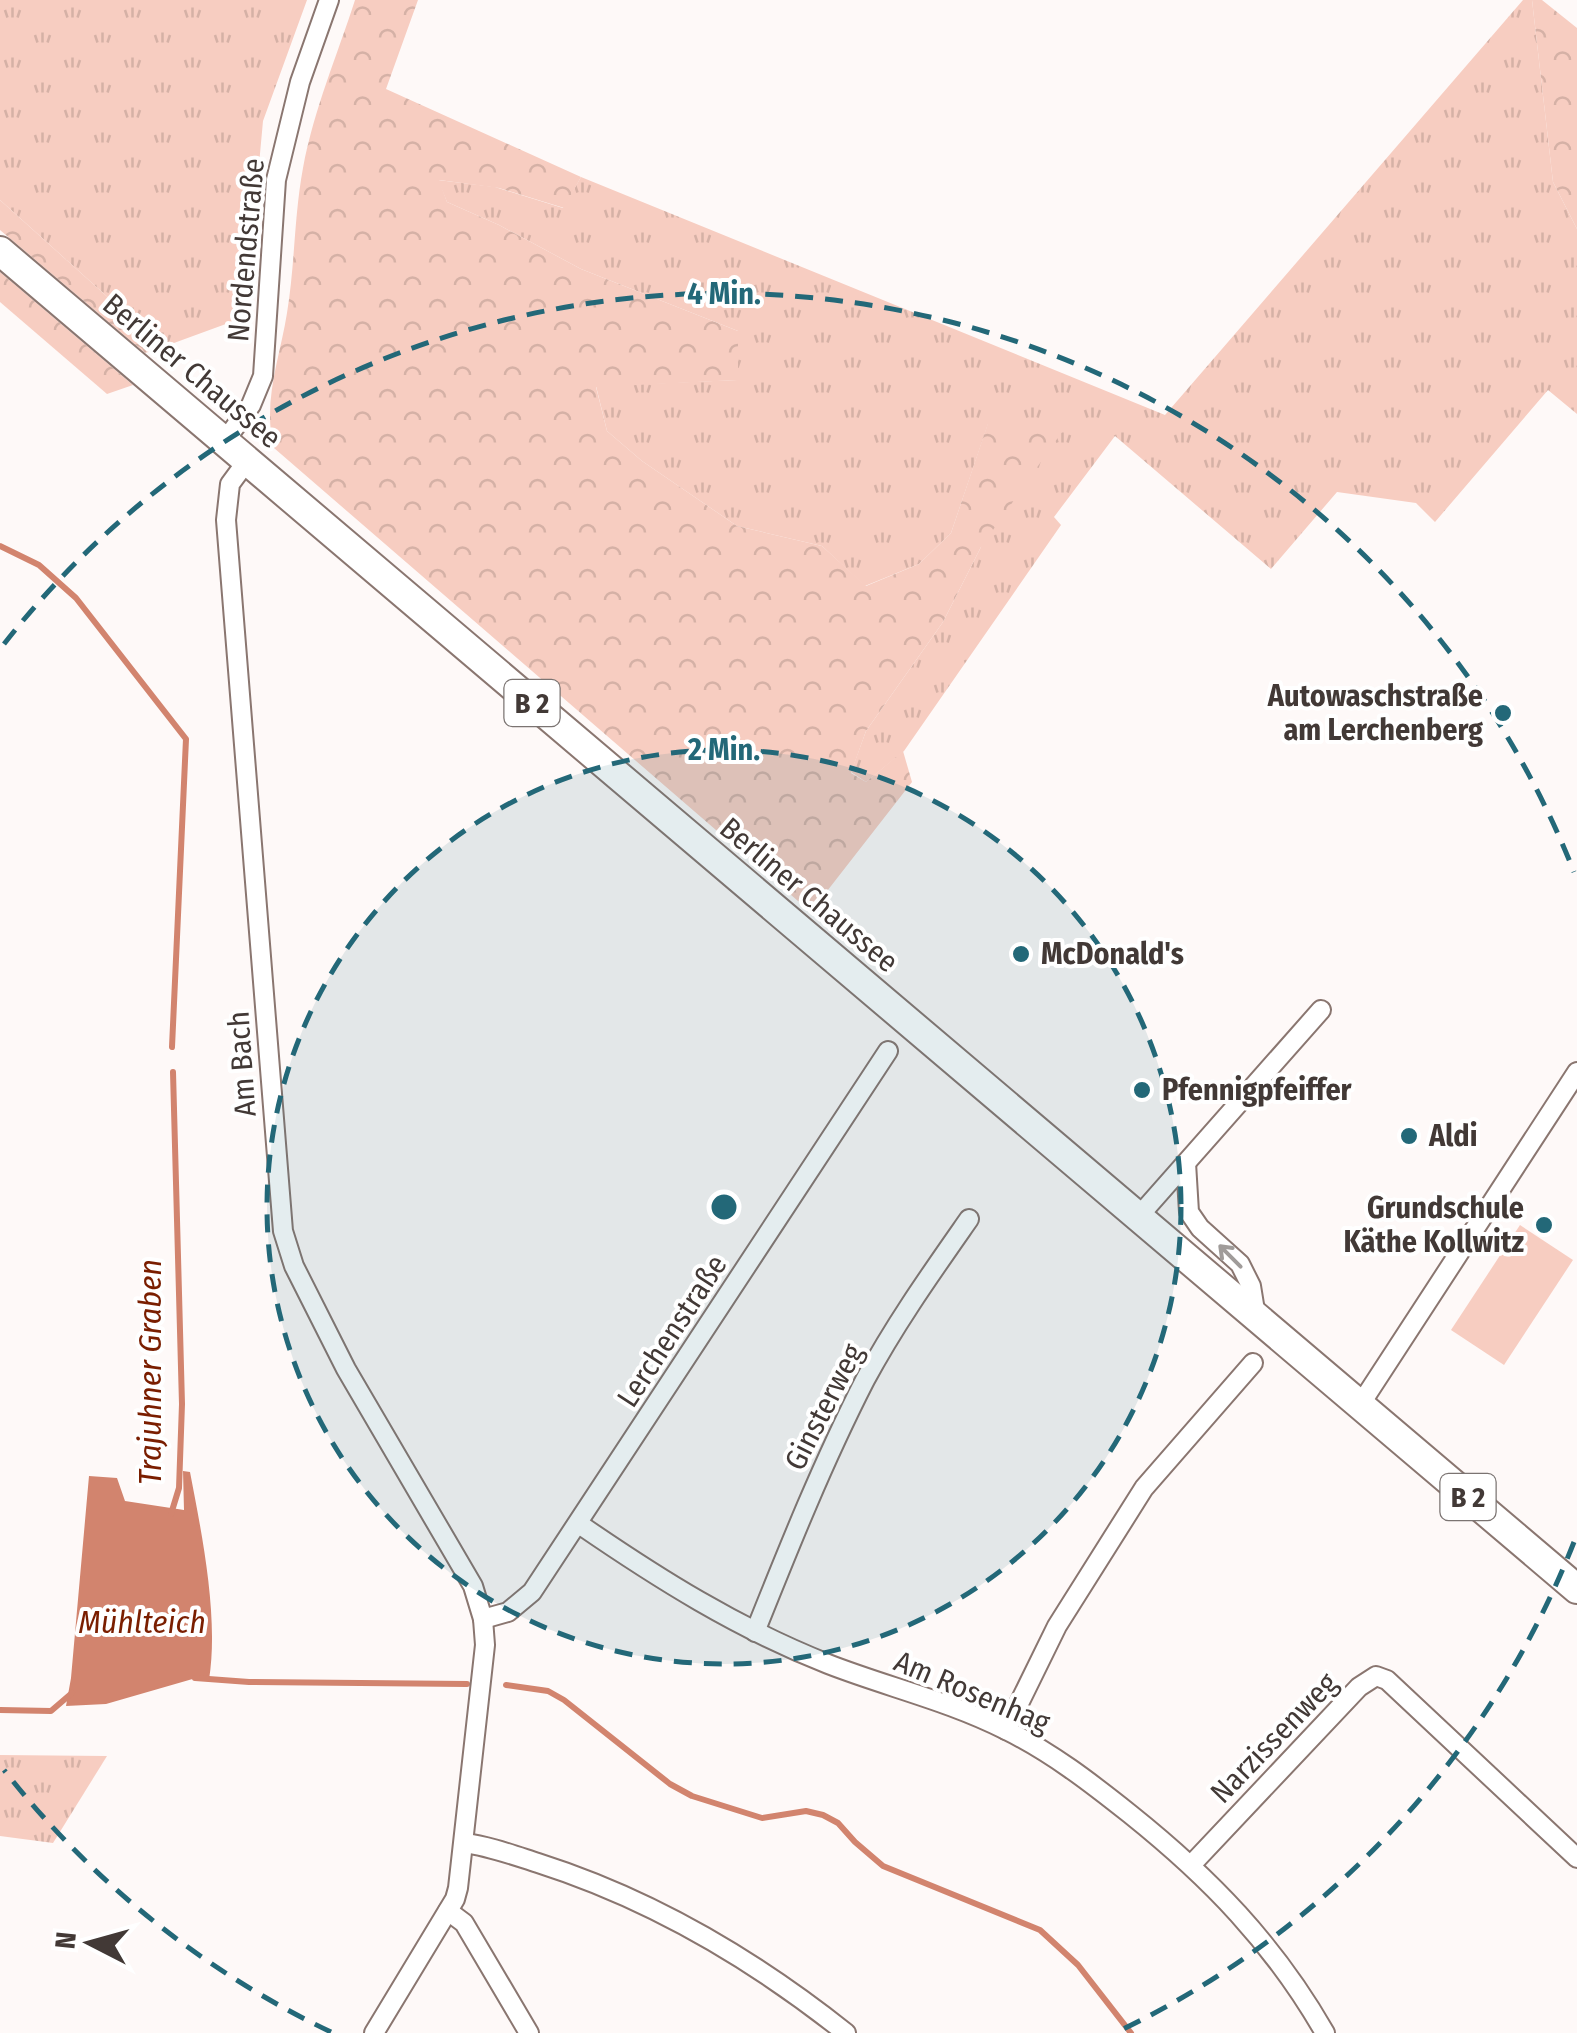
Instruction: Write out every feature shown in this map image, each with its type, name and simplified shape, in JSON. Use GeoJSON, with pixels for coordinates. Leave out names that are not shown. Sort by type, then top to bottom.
{"type":"FeatureCollection","features":[{"type":"Feature","properties":{"kind":"main road","name":"Berliner Chaussee"},"geometry":{"type":"LineString","coordinates":[[0,251],[1577,1589]]}},
{"type":"Feature","properties":{"kind":"street","name":"Nordendstraße"},"geometry":{"type":"LineString","coordinates":[[224,442],[251,404],[262,376],[276,180],[300,82],[329,0]]}},
{"type":"Feature","properties":{"kind":"street","name":"Am Bach"},"geometry":{"type":"LineString","coordinates":[[247,461],[230,484],[226,520],[283,1231],[308,1296],[346,1369],[473,1586],[483,1620],[485,1668],[458,1888],[374,2033]]}},
{"type":"Feature","properties":{"kind":"street"},"geometry":{"type":"LineString","coordinates":[[1140,1216],[1320,1010]]}},
{"type":"Feature","properties":{"kind":"street","name":"Lerchenstraße"},"geometry":{"type":"LineString","coordinates":[[483,1620],[508,1612],[532,1592],[888,1051]]}},
{"type":"Feature","properties":{"kind":"street"},"geometry":{"type":"LineString","coordinates":[[1360,1404],[1577,1072]]}},
{"type":"Feature","properties":{"kind":"street"},"geometry":{"type":"LineString","coordinates":[[1186,1164],[1189,1212],[1200,1228],[1240,1264],[1251,1286],[1256,1317]]}},
{"type":"Feature","properties":{"kind":"street","name":"Ginsterweg"},"geometry":{"type":"LineString","coordinates":[[755,1632],[825,1462],[867,1378],[914,1298],[968,1220]]}},
{"type":"Feature","properties":{"kind":"street"},"geometry":{"type":"LineString","coordinates":[[1006,1730],[1057,1626],[1144,1488],[1254,1364]]}},
{"type":"Feature","properties":{"kind":"street","name":"Am Rosenhag"},"geometry":{"type":"LineString","coordinates":[[578,1524],[670,1586],[755,1632],[1006,1730],[1076,1771],[1192,1864],[1269,1950],[1325,2033]]}},
{"type":"Feature","properties":{"kind":"street","name":"Narzissenweg"},"geometry":{"type":"LineString","coordinates":[[1192,1864],[1359,1687],[1376,1676],[1387,1680],[1577,1858]]}},
{"type":"Feature","properties":{"kind":"street"},"geometry":{"type":"LineString","coordinates":[[464,1843],[575,1875],[666,1915],[753,1964],[846,2033]]}},
{"type":"Feature","properties":{"kind":"street"},"geometry":{"type":"LineString","coordinates":[[448,1911],[464,1923],[529,2033]]}},
{"type":"Feature","properties":{"kind":"green space"},"geometry":{"type":"Polygon","coordinates":[[[0,0],[307,0],[263,121],[245,317],[163,347],[0,200],[0,0]]]}},
{"type":"Feature","properties":{"kind":"green space"},"geometry":{"type":"Polygon","coordinates":[[[355,0],[418,0],[386,89],[581,177],[564,208],[499,188],[439,180],[447,202],[581,269],[738,331],[738,380],[596,387],[607,431],[642,461],[737,526],[822,546],[866,586],[919,564],[951,533],[988,423],[1069,422],[981,547],[943,622],[866,731],[851,773],[866,782],[903,751],[912,782],[817,904],[798,901],[274,448],[271,397],[290,295],[303,168],[355,0]]]}},
{"type":"Feature","properties":{"kind":"green space"},"geometry":{"type":"Polygon","coordinates":[[[1523,0],[1532,0],[1553,182],[1577,229],[1577,414],[1548,390],[1435,522],[1416,503],[1337,492],[1271,569],[1115,436],[1054,517],[1061,525],[904,751],[866,782],[851,772],[866,731],[943,622],[981,547],[988,424],[951,533],[919,564],[865,586],[822,546],[737,526],[642,461],[607,431],[596,386],[737,380],[738,331],[581,269],[447,202],[438,180],[495,187],[563,208],[581,177],[1165,415],[1523,0]]]}},
{"type":"Feature","properties":{"kind":"green space"},"geometry":{"type":"Polygon","coordinates":[[[1532,0],[1542,0],[1577,28],[1577,229],[1553,182],[1532,0]]]}},
{"type":"Feature","properties":{"kind":"green space"},"geometry":{"type":"Polygon","coordinates":[[[0,200],[163,347],[145,353],[0,230],[0,200]]]}},
{"type":"Feature","properties":{"kind":"green space"},"geometry":{"type":"Polygon","coordinates":[[[0,272],[133,385],[107,394],[0,302],[0,272]]]}},
{"type":"Feature","properties":{"kind":"green space"},"geometry":{"type":"Polygon","coordinates":[[[1520,1225],[1573,1260],[1504,1365],[1451,1330],[1520,1225]]]}},
{"type":"Feature","properties":{"kind":"green space"},"geometry":{"type":"Polygon","coordinates":[[[0,1755],[107,1756],[53,1843],[0,1836],[0,1755]]]}},
{"type":"Feature","properties":{"kind":"water","name":"Mühlteich"},"geometry":{"type":"Polygon","coordinates":[[[183,1471],[190,1472],[208,1576],[212,1630],[209,1680],[196,1678],[106,1704],[66,1706],[89,1476],[117,1478],[125,1501],[184,1510],[183,1471]]]}},
{"type":"Feature","properties":{"kind":"waterway","name":"Trajuhner Graben"},"geometry":{"type":"LineString","coordinates":[[0,546],[39,565],[76,598],[186,739],[172,1047]]}},
{"type":"Feature","properties":{"kind":"waterway","name":"Trajuhner Graben"},"geometry":{"type":"LineString","coordinates":[[171,1514],[179,1488],[182,1404],[173,1072]]}},
{"type":"Feature","properties":{"kind":"waterway"},"geometry":{"type":"LineString","coordinates":[[195,1678],[467,1684]]}},
{"type":"Feature","properties":{"kind":"waterway"},"geometry":{"type":"LineString","coordinates":[[506,1685],[548,1691],[564,1700],[670,1784],[692,1796],[762,1818],[806,1811],[823,1815],[838,1823],[883,1866],[1040,1930],[1078,1965],[1131,2033]]}},
{"type":"Feature","properties":{"kind":"waterway"},"geometry":{"type":"LineString","coordinates":[[0,1710],[51,1711],[72,1693]]}},
{"type":"Feature","properties":{"kind":"place","name":"Autowaschstraße am Lerchenberg"},"geometry":{"type":"Point","coordinates":[1503,713]}},
{"type":"Feature","properties":{"kind":"place","name":"McDonald's"},"geometry":{"type":"Point","coordinates":[1021,954]}},
{"type":"Feature","properties":{"kind":"place","name":"Pfennigpfeiffer"},"geometry":{"type":"Point","coordinates":[1142,1090]}},
{"type":"Feature","properties":{"kind":"place","name":"Aldi"},"geometry":{"type":"Point","coordinates":[1409,1136]}},
{"type":"Feature","properties":{"kind":"place","name":"Grundschule Käthe Kollwitz"},"geometry":{"type":"Point","coordinates":[1544,1225]}}]}
